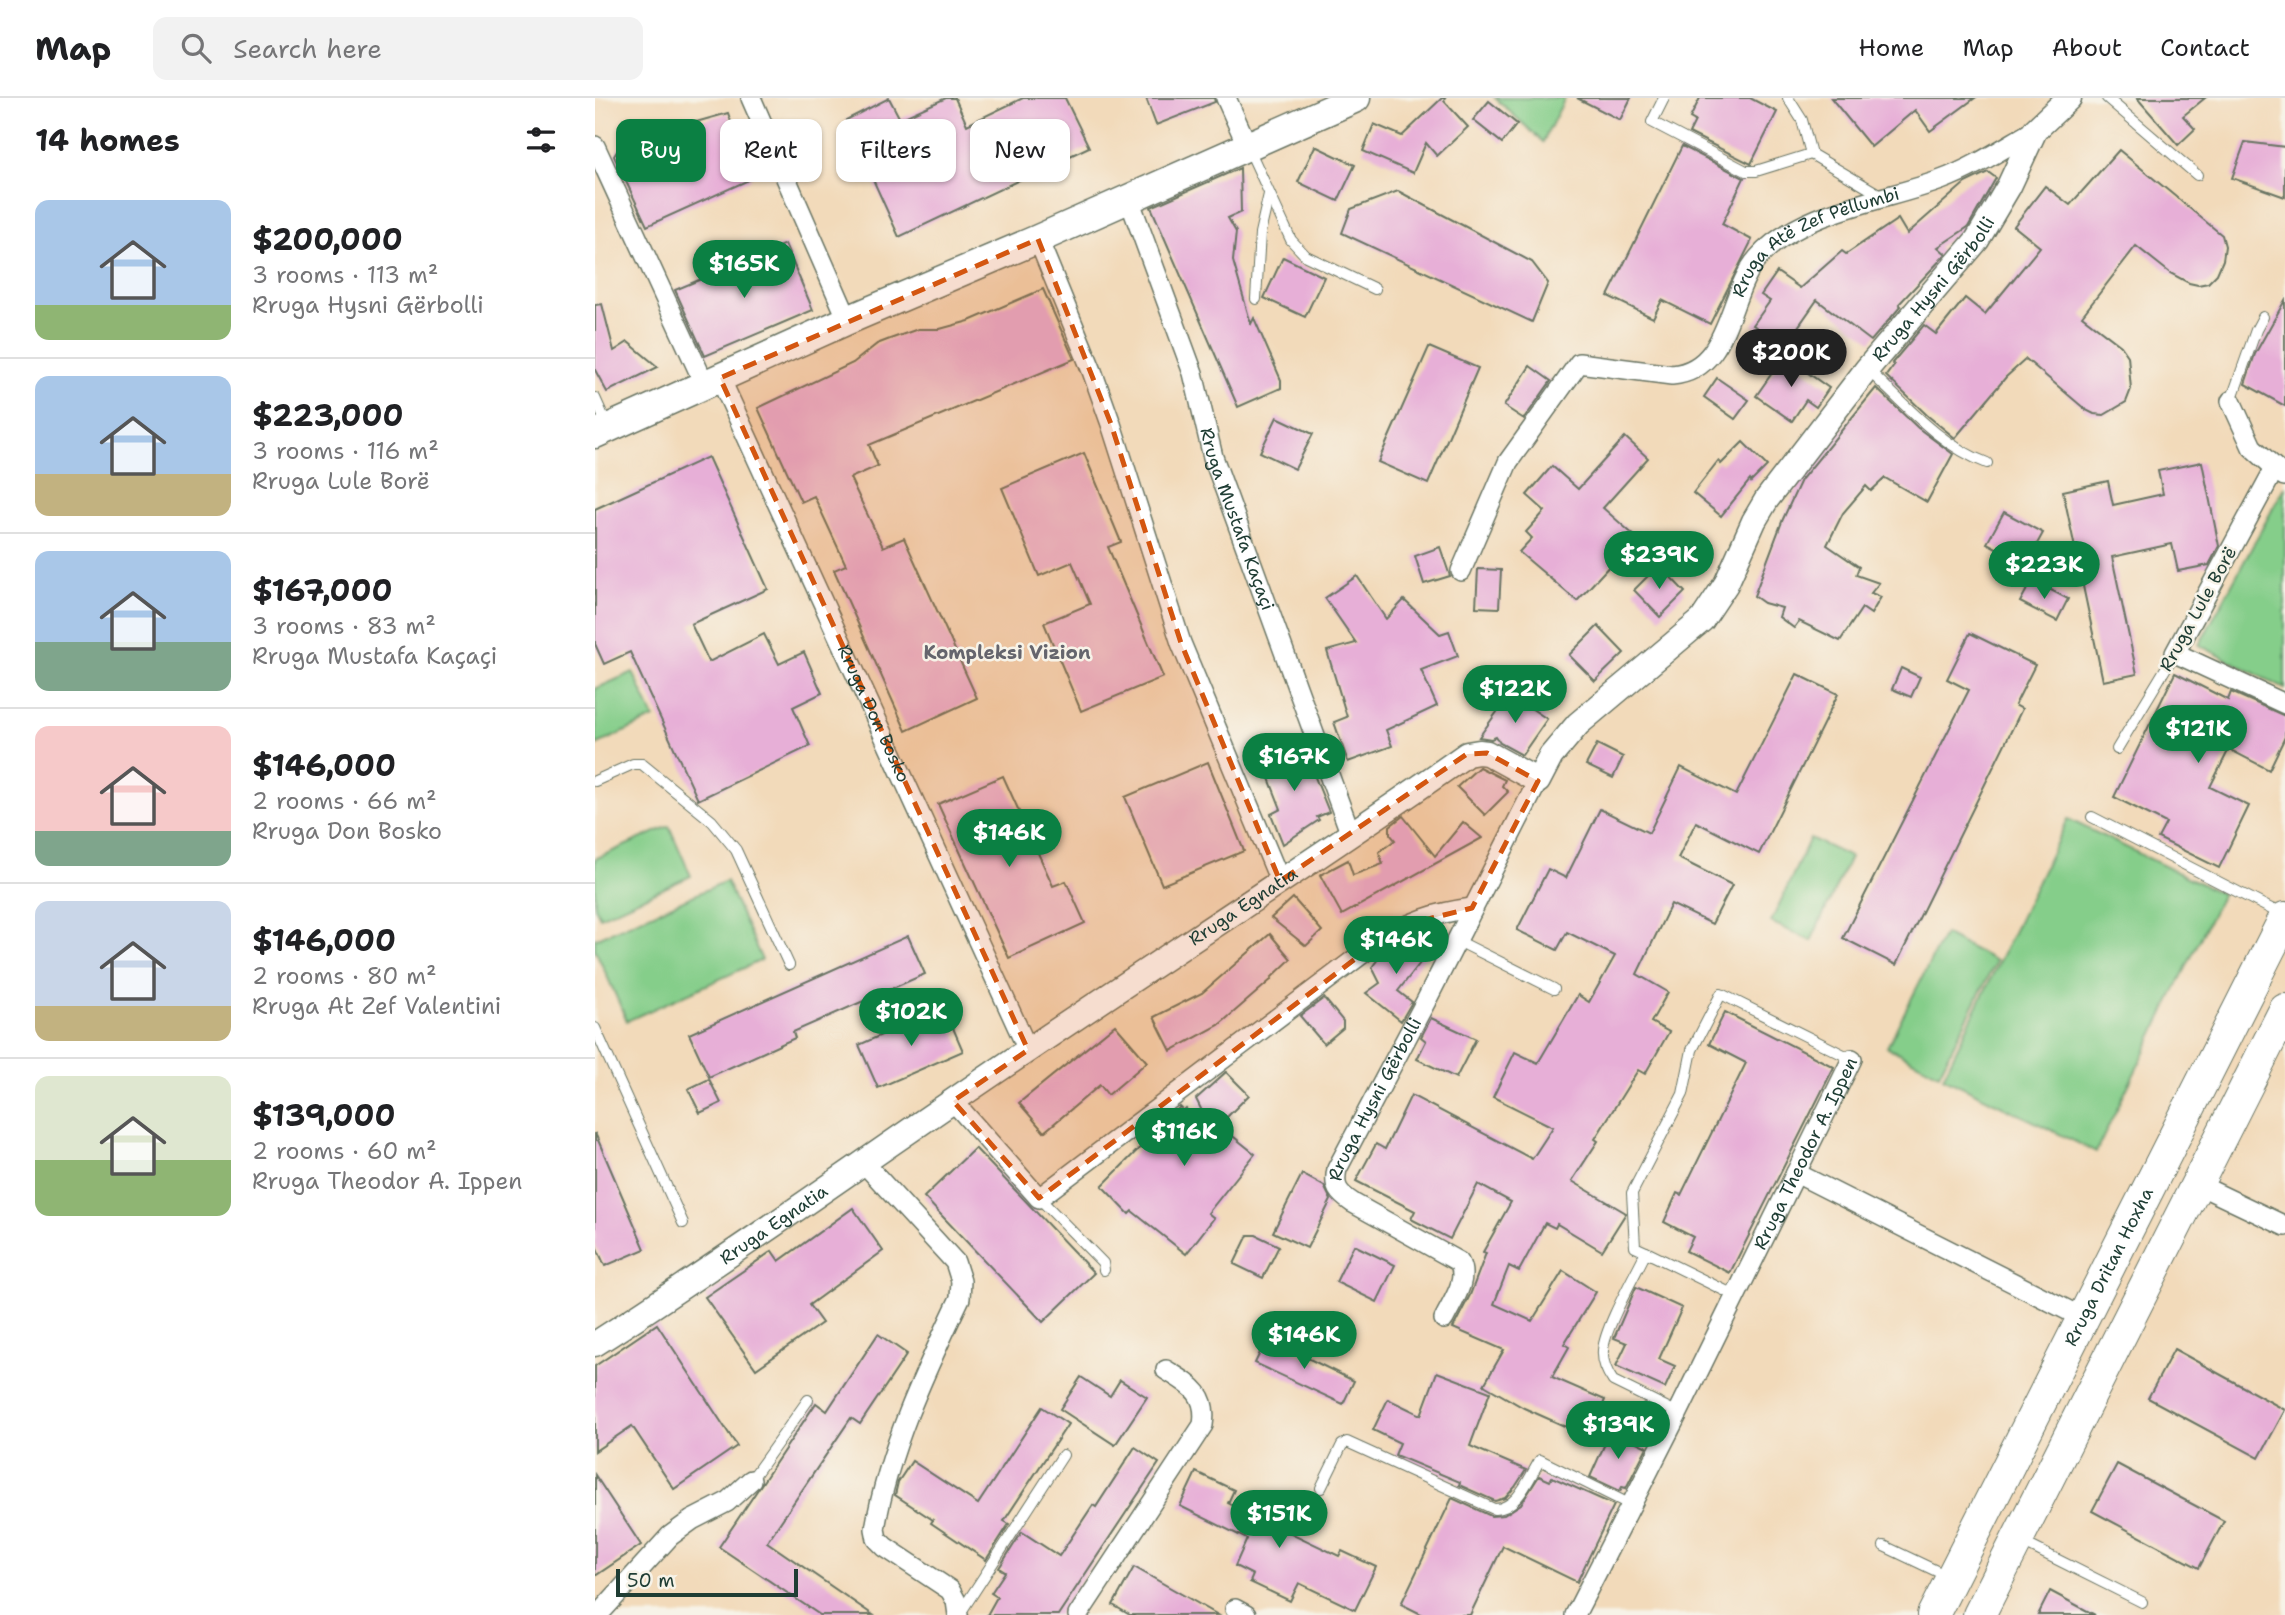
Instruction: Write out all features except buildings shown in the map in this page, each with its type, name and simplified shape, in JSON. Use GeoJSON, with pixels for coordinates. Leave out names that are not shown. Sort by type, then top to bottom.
{"type":"FeatureCollection","features":[{"type":"Feature","properties":{"kind":"main road"},"geometry":{"type":"LineString","coordinates":[[602,431],[848,320],[1356,98]]}},
{"type":"Feature","properties":{"kind":"main road","name":"Rruga Dritan Hoxha"},"geometry":{"type":"LineString","coordinates":[[1933,1615],[2285,917]]}},
{"type":"Feature","properties":{"kind":"main road"},"geometry":{"type":"LineString","coordinates":[[1979,1615],[2283,1020]]}},
{"type":"Feature","properties":{"kind":"street"},"geometry":{"type":"LineString","coordinates":[[751,98],[848,320]]}},
{"type":"Feature","properties":{"kind":"street"},"geometry":{"type":"LineString","coordinates":[[1226,98],[1248,146]]}},
{"type":"Feature","properties":{"kind":"street","name":"Rruga Hysni Gërbolli"},"geometry":{"type":"LineString","coordinates":[[1444,1319],[1463,1279],[1463,1270],[1458,1262],[1341,1195],[1336,1188],[1337,1169],[1551,755],[1578,724],[1702,620],[1726,584],[1754,521],[1767,499],[1867,369],[1977,240],[2009,186],[2035,130],[2069,98]]}},
{"type":"Feature","properties":{"kind":"street","name":"Rruga Atë Zef Pëllumbi"},"geometry":{"type":"LineString","coordinates":[[1461,571],[1508,462],[1579,363],[1654,373],[1687,374],[1716,348],[1746,277],[1756,260],[1774,241],[1818,219],[1955,174],[2035,130]]}},
{"type":"Feature","properties":{"kind":"street","name":"Rruga Don Bosko"},"geometry":{"type":"LineString","coordinates":[[595,146],[712,381],[1028,1050]]}},
{"type":"Feature","properties":{"kind":"street","name":"Rruga Mustafa Kaçaçi"},"geometry":{"type":"LineString","coordinates":[[1129,199],[1193,373],[1213,457],[1351,835]]}},
{"type":"Feature","properties":{"kind":"street"},"geometry":{"type":"LineString","coordinates":[[1038,239],[1093,371],[1181,643],[1280,881]]}},
{"type":"Feature","properties":{"kind":"street"},"geometry":{"type":"LineString","coordinates":[[2231,401],[2252,447],[2280,472]]}},
{"type":"Feature","properties":{"kind":"street","name":"Rruga Lule Borë"},"geometry":{"type":"LineString","coordinates":[[2175,653],[2280,472]]}},
{"type":"Feature","properties":{"kind":"street"},"geometry":{"type":"LineString","coordinates":[[2175,653],[2285,705]]}},
{"type":"Feature","properties":{"kind":"street","name":"Rruga Egnatia"},"geometry":{"type":"LineString","coordinates":[[595,1344],[865,1164],[953,1101],[1351,835],[1467,754],[1479,751],[1487,753],[1538,781]]}},
{"type":"Feature","properties":{"kind":"street"},"geometry":{"type":"LineString","coordinates":[[953,1101],[1039,1198],[1379,941],[1404,925],[1439,913],[1472,908]]}},
{"type":"Feature","properties":{"kind":"street","name":"Rruga Theodor A. Ippen"},"geometry":{"type":"LineString","coordinates":[[1575,1615],[1678,1413],[1852,1059]]}},
{"type":"Feature","properties":{"kind":"street"},"geometry":{"type":"LineString","coordinates":[[865,1164],[955,1262],[961,1281],[960,1298],[906,1418],[890,1465],[875,1529],[877,1539],[885,1547],[950,1590],[959,1615]]}},
{"type":"Feature","properties":{"kind":"street"},"geometry":{"type":"LineString","coordinates":[[1796,1173],[2083,1318]]}},
{"type":"Feature","properties":{"kind":"street"},"geometry":{"type":"LineString","coordinates":[[2197,1184],[2285,1226]]}},
{"type":"Feature","properties":{"kind":"street"},"geometry":{"type":"LineString","coordinates":[[1078,1615],[1203,1425],[1205,1412],[1197,1391],[1166,1370]]}},
{"type":"Feature","properties":{"kind":"street"},"geometry":{"type":"LineString","coordinates":[[598,1615],[670,1536],[692,1520],[727,1502],[751,1480]]}},
{"type":"Feature","properties":{"kind":"lane"},"geometry":{"type":"LineString","coordinates":[[1664,98],[1652,122],[1747,171],[1756,171],[1811,154]]}},
{"type":"Feature","properties":{"kind":"lane"},"geometry":{"type":"LineString","coordinates":[[1788,98],[1802,120],[1811,154],[1885,197]]}},
{"type":"Feature","properties":{"kind":"lane"},"geometry":{"type":"LineString","coordinates":[[2107,98],[2197,175]]}},
{"type":"Feature","properties":{"kind":"lane"},"geometry":{"type":"LineString","coordinates":[[1248,146],[1291,240],[1306,256],[1375,289]]}},
{"type":"Feature","properties":{"kind":"lane"},"geometry":{"type":"LineString","coordinates":[[1256,299],[1260,233],[1269,194]]}},
{"type":"Feature","properties":{"kind":"lane"},"geometry":{"type":"LineString","coordinates":[[2231,401],[2263,317]]}},
{"type":"Feature","properties":{"kind":"lane"},"geometry":{"type":"LineString","coordinates":[[1867,369],[1950,444],[1987,463]]}},
{"type":"Feature","properties":{"kind":"lane"},"geometry":{"type":"LineString","coordinates":[[595,398],[602,431]]}},
{"type":"Feature","properties":{"kind":"lane","name":"Rruga Lule Borë"},"geometry":{"type":"LineString","coordinates":[[2117,749],[2175,653]]}},
{"type":"Feature","properties":{"kind":"lane"},"geometry":{"type":"LineString","coordinates":[[595,781],[632,764],[642,764],[712,821],[736,850],[789,965]]}},
{"type":"Feature","properties":{"kind":"lane"},"geometry":{"type":"LineString","coordinates":[[2092,817],[2285,917]]}},
{"type":"Feature","properties":{"kind":"lane"},"geometry":{"type":"LineString","coordinates":[[1456,940],[1554,989]]}},
{"type":"Feature","properties":{"kind":"lane","name":"Rruga Theodor A. Ippen"},"geometry":{"type":"LineString","coordinates":[[1646,1252],[1635,1247],[1632,1193],[1683,1094],[1692,1050],[1721,994],[1852,1059]]}},
{"type":"Feature","properties":{"kind":"lane"},"geometry":{"type":"LineString","coordinates":[[595,1028],[683,1223]]}},
{"type":"Feature","properties":{"kind":"lane"},"geometry":{"type":"LineString","coordinates":[[1039,1198],[1103,1263],[1104,1270]]}},
{"type":"Feature","properties":{"kind":"lane"},"geometry":{"type":"LineString","coordinates":[[1678,1413],[1613,1381],[1606,1371],[1603,1359],[1606,1335],[1646,1252],[1735,1296]]}},
{"type":"Feature","properties":{"kind":"lane"},"geometry":{"type":"LineString","coordinates":[[751,1480],[808,1400]]}},
{"type":"Feature","properties":{"kind":"lane"},"geometry":{"type":"LineString","coordinates":[[1321,1488],[1342,1445],[1347,1442],[1494,1509],[1503,1510],[1512,1505],[1540,1460],[1632,1504]]}},
{"type":"Feature","properties":{"kind":"lane"},"geometry":{"type":"LineString","coordinates":[[959,1615],[1063,1455]]}},
{"type":"Feature","properties":{"kind":"lane"},"geometry":{"type":"LineString","coordinates":[[2017,1540],[2142,1602]]}},
{"type":"Feature","properties":{"kind":"lane"},"geometry":{"type":"LineString","coordinates":[[1884,1546],[1951,1578]]}},
{"type":"Feature","properties":{"kind":"highlighted area"},"geometry":{"type":"Polygon","coordinates":[[[1038,239],[1111,424],[1181,643],[1280,881],[1467,754],[1487,753],[1538,781],[1472,908],[1404,925],[1379,941],[1039,1198],[953,1101],[1028,1050],[720,378],[1038,239]]]}},
{"type":"Feature","properties":{"kind":"green space"},"geometry":{"type":"Polygon","coordinates":[[[1495,98],[1565,98],[1543,142],[1495,98]]]}},
{"type":"Feature","properties":{"kind":"green space"},"geometry":{"type":"Polygon","coordinates":[[[2285,486],[2285,689],[2199,645],[2285,486]]]}},
{"type":"Feature","properties":{"kind":"green space"},"geometry":{"type":"Polygon","coordinates":[[[633,672],[654,718],[596,745],[595,689],[633,672]]]}},
{"type":"Feature","properties":{"kind":"green space"},"geometry":{"type":"Polygon","coordinates":[[[2068,819],[2222,894],[2096,1152],[1943,1077],[2068,819]]]}},
{"type":"Feature","properties":{"kind":"green space"},"geometry":{"type":"Polygon","coordinates":[[[669,826],[691,876],[600,917],[595,907],[595,859],[669,826]]]}},
{"type":"Feature","properties":{"kind":"green space"},"geometry":{"type":"Polygon","coordinates":[[[1810,838],[1850,857],[1811,941],[1771,922],[1810,838]]]}},
{"type":"Feature","properties":{"kind":"green space"},"geometry":{"type":"Polygon","coordinates":[[[726,881],[762,960],[627,1021],[595,949],[595,939],[726,881]]]}},
{"type":"Feature","properties":{"kind":"green space"},"geometry":{"type":"Polygon","coordinates":[[[1944,934],[1996,961],[1939,1074],[1887,1047],[1944,934]]]}},
{"type":"Feature","properties":{"kind":"district","name":"Kompleksi Vizion"},"geometry":{"type":"Point","coordinates":[1007,652]}}]}
